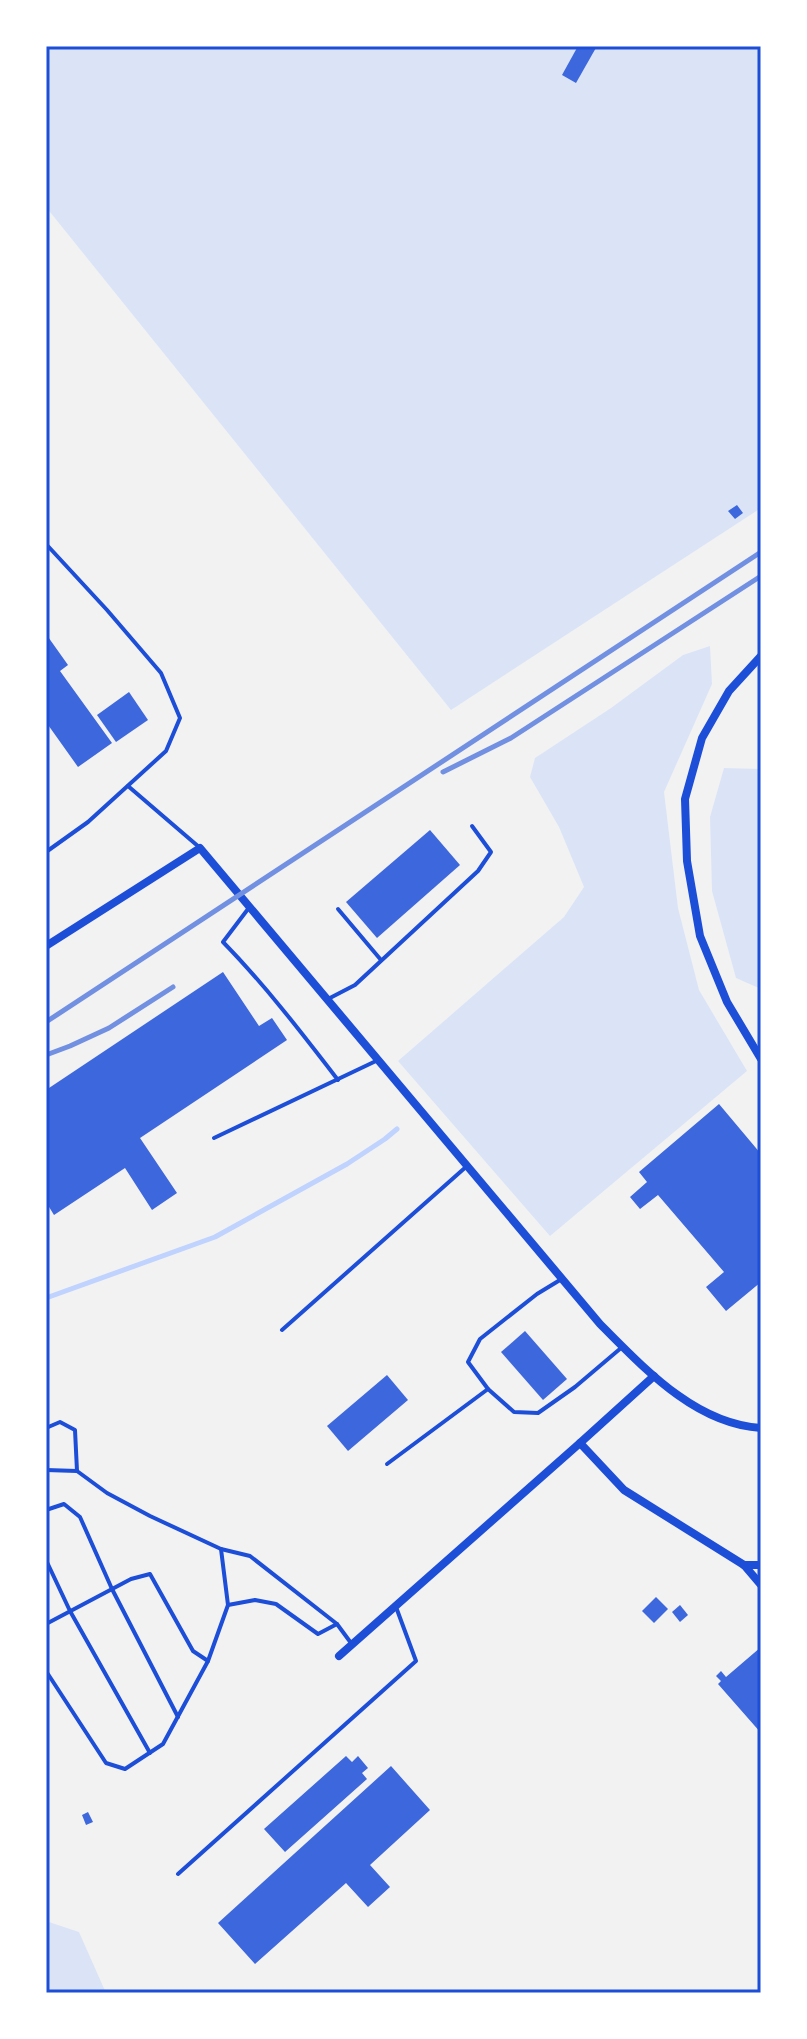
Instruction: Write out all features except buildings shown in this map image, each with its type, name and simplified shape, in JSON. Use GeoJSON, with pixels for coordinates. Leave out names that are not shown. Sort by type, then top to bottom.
{"type":"FeatureCollection","features":[{"type":"Feature","properties":{"kind":"street"},"geometry":{"type":"LineString","coordinates":[[761,656],[729,691],[702,738],[685,799],[687,861],[700,936],[727,1002],[761,1059]]}},
{"type":"Feature","properties":{"kind":"street"},"geometry":{"type":"LineString","coordinates":[[46,946],[200,848],[600,1324],[654,1376],[704,1413],[746,1427],[761,1428]]}},
{"type":"Feature","properties":{"kind":"street"},"geometry":{"type":"LineString","coordinates":[[339,1656],[654,1376]]}},
{"type":"Feature","properties":{"kind":"street"},"geometry":{"type":"LineString","coordinates":[[580,1443],[624,1490],[744,1565],[761,1585]]}},
{"type":"Feature","properties":{"kind":"street"},"geometry":{"type":"LineString","coordinates":[[744,1565],[761,1565]]}},
{"type":"Feature","properties":{"kind":"lane"},"geometry":{"type":"LineString","coordinates":[[46,544],[161,673],[180,718],[166,751],[88,822],[46,852]]}},
{"type":"Feature","properties":{"kind":"lane"},"geometry":{"type":"LineString","coordinates":[[128,786],[200,848]]}},
{"type":"Feature","properties":{"kind":"lane"},"geometry":{"type":"LineString","coordinates":[[328,999],[355,985],[478,871],[491,852],[472,826]]}},
{"type":"Feature","properties":{"kind":"lane"},"geometry":{"type":"LineString","coordinates":[[250,907],[223,942],[288,1015],[338,1080]]}},
{"type":"Feature","properties":{"kind":"lane"},"geometry":{"type":"LineString","coordinates":[[338,909],[381,960]]}},
{"type":"Feature","properties":{"kind":"lane"},"geometry":{"type":"LineString","coordinates":[[214,1138],[378,1060]]}},
{"type":"Feature","properties":{"kind":"lane"},"geometry":{"type":"LineString","coordinates":[[282,1330],[467,1166]]}},
{"type":"Feature","properties":{"kind":"lane"},"geometry":{"type":"LineString","coordinates":[[562,1278],[480,1339],[468,1362],[488,1389],[514,1412],[538,1413],[575,1387],[622,1346]]}},
{"type":"Feature","properties":{"kind":"lane"},"geometry":{"type":"LineString","coordinates":[[387,1464],[488,1389]]}},
{"type":"Feature","properties":{"kind":"lane"},"geometry":{"type":"LineString","coordinates":[[46,1428],[60,1422],[75,1430],[77,1471]]}},
{"type":"Feature","properties":{"kind":"lane"},"geometry":{"type":"LineString","coordinates":[[46,1470],[77,1471],[107,1493],[221,1549],[250,1556],[337,1624],[352,1645]]}},
{"type":"Feature","properties":{"kind":"lane"},"geometry":{"type":"LineString","coordinates":[[46,1510],[64,1504],[80,1517],[112,1589],[178,1717]]}},
{"type":"Feature","properties":{"kind":"lane"},"geometry":{"type":"LineString","coordinates":[[46,1671],[106,1763],[125,1769],[163,1744],[208,1661],[228,1605],[221,1549]]}},
{"type":"Feature","properties":{"kind":"lane"},"geometry":{"type":"LineString","coordinates":[[46,1560],[70,1611],[150,1753]]}},
{"type":"Feature","properties":{"kind":"lane"},"geometry":{"type":"LineString","coordinates":[[46,1624],[131,1579],[150,1574],[193,1651],[208,1661]]}},
{"type":"Feature","properties":{"kind":"lane"},"geometry":{"type":"LineString","coordinates":[[228,1605],[255,1600],[276,1604],[318,1634],[337,1624]]}},
{"type":"Feature","properties":{"kind":"lane"},"geometry":{"type":"LineString","coordinates":[[178,1874],[416,1661],[396,1607]]}},
{"type":"Feature","properties":{"kind":"shaded area"},"geometry":{"type":"Polygon","coordinates":[[[46,46],[761,46],[761,508],[451,710],[46,207],[46,46]]]}},
{"type":"Feature","properties":{"kind":"shaded area"},"geometry":{"type":"Polygon","coordinates":[[[710,646],[712,684],[664,792],[678,908],[699,990],[747,1071],[550,1236],[398,1061],[564,917],[584,887],[559,827],[530,777],[535,758],[683,655],[710,646]]]}},
{"type":"Feature","properties":{"kind":"shaded area"},"geometry":{"type":"Polygon","coordinates":[[[724,768],[761,769],[761,989],[736,978],[712,891],[710,817],[724,768]]]}},
{"type":"Feature","properties":{"kind":"shaded area"},"geometry":{"type":"Polygon","coordinates":[[[46,1921],[79,1932],[106,1993],[46,1993],[46,1921]]]}},
{"type":"Feature","properties":{"kind":"waterway"},"geometry":{"type":"LineString","coordinates":[[46,1298],[215,1237],[347,1164],[397,1129]]}},
{"type":"Feature","properties":{"kind":"railway"},"geometry":{"type":"LineString","coordinates":[[46,1022],[761,552]]}},
{"type":"Feature","properties":{"kind":"railway"},"geometry":{"type":"LineString","coordinates":[[443,772],[511,738],[761,576]]}},
{"type":"Feature","properties":{"kind":"railway"},"geometry":{"type":"LineString","coordinates":[[46,1055],[109,1028],[173,987]]}}]}
